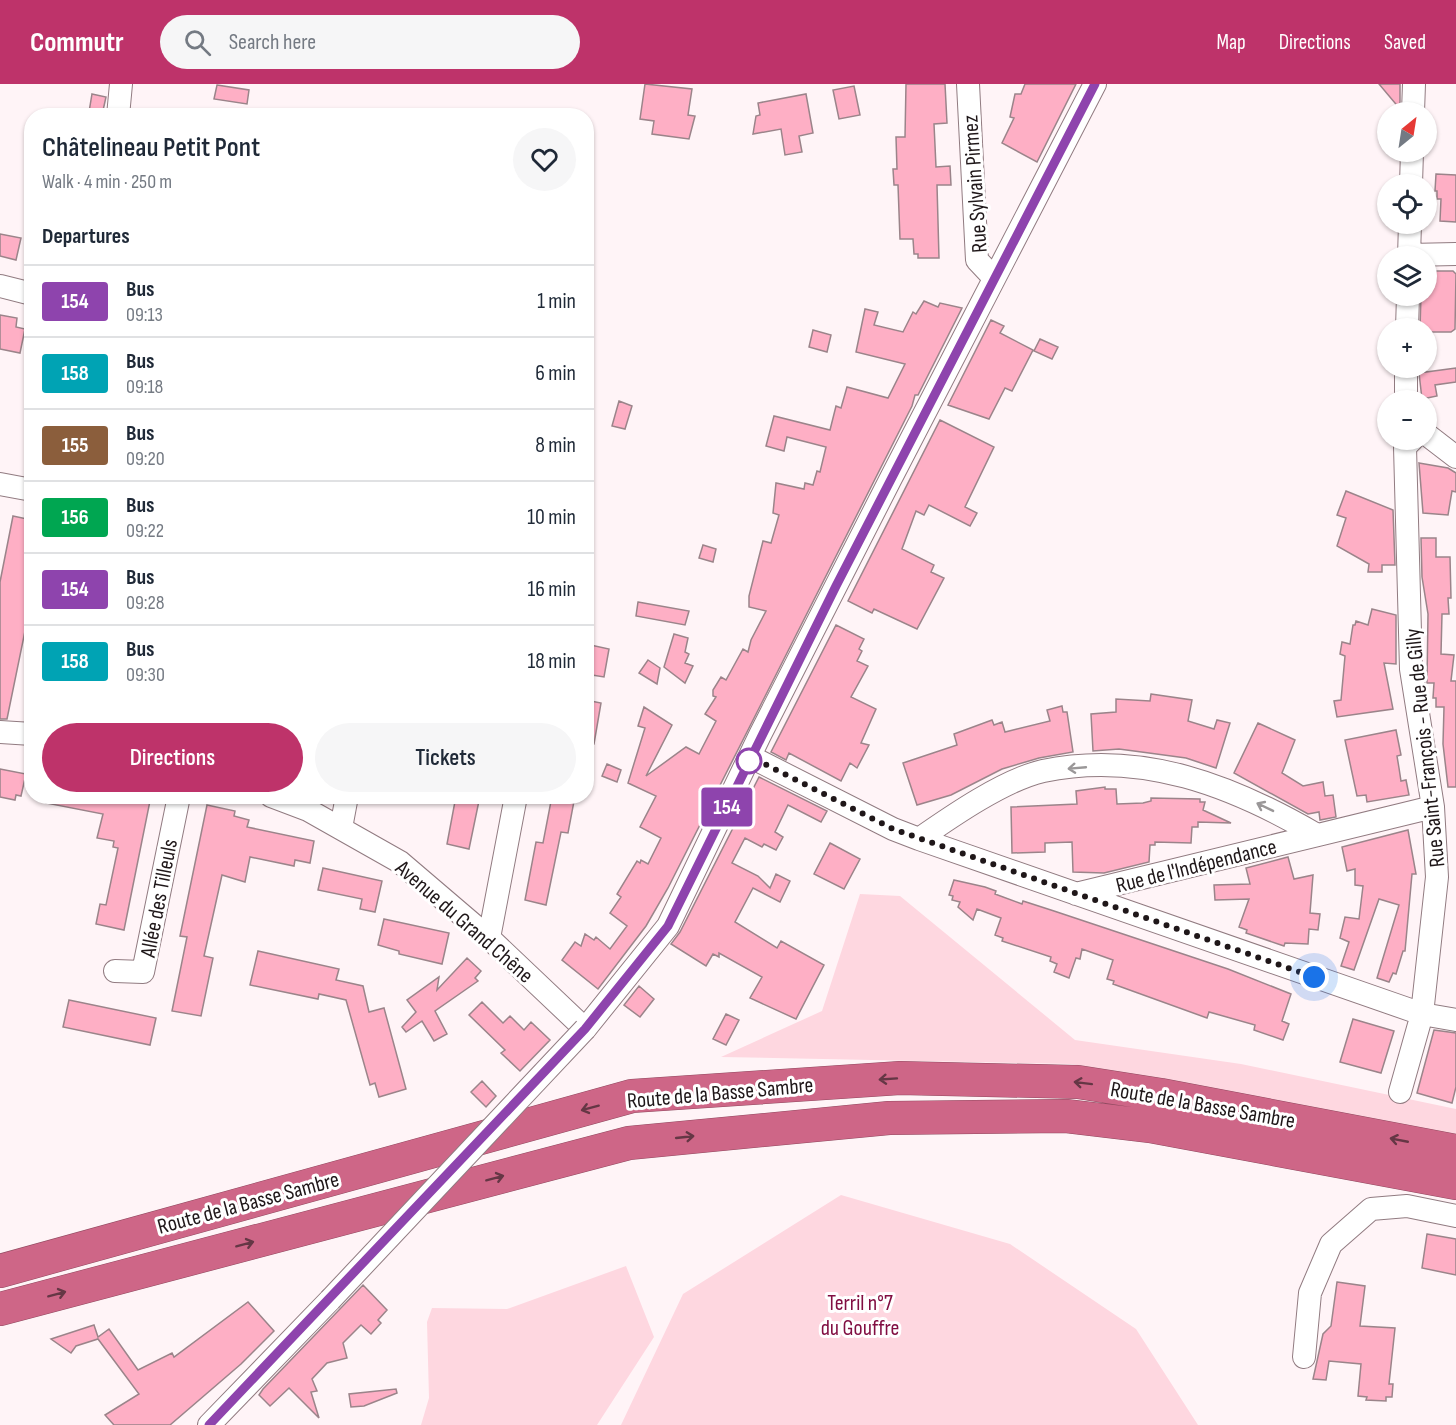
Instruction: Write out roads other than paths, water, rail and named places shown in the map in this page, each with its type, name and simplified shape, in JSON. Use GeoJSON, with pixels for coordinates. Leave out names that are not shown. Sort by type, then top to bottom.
{"type":"FeatureCollection","features":[{"type":"Feature","properties":{"kind":"highway","name":"Route de la Basse Sambre"},"geometry":{"type":"LineString","coordinates":[[0,1271],[632,1096],[900,1078],[1078,1082],[1161,1095],[1456,1151]]}},
{"type":"Feature","properties":{"kind":"highway","name":"Route de la Basse Sambre"},"geometry":{"type":"LineString","coordinates":[[0,1309],[629,1143],[889,1118],[1077,1117],[1150,1126],[1456,1183]]}},
{"type":"Feature","properties":{"kind":"street"},"geometry":{"type":"LineString","coordinates":[[119,108],[121,84]]}},
{"type":"Feature","properties":{"kind":"street","name":"Rue Sylvain Pirmez"},"geometry":{"type":"LineString","coordinates":[[968,84],[977,260],[993,277]]}},
{"type":"Feature","properties":{"kind":"street"},"geometry":{"type":"LineString","coordinates":[[209,1425],[585,1029],[668,926],[993,277],[1095,84]]}},
{"type":"Feature","properties":{"kind":"street"},"geometry":{"type":"LineString","coordinates":[[1413,102],[1414,84]]}},
{"type":"Feature","properties":{"kind":"street"},"geometry":{"type":"LineString","coordinates":[[1437,255],[1456,254]]}},
{"type":"Feature","properties":{"kind":"street"},"geometry":{"type":"LineString","coordinates":[[0,286],[24,292]]}},
{"type":"Feature","properties":{"kind":"street"},"geometry":{"type":"LineString","coordinates":[[1437,442],[1456,457]]}},
{"type":"Feature","properties":{"kind":"street","name":"Rue Saint-François - Rue de Gilly"},"geometry":{"type":"LineString","coordinates":[[1400,1092],[1422,1014],[1437,877],[1434,807],[1411,669],[1405,450]]}},
{"type":"Feature","properties":{"kind":"street"},"geometry":{"type":"LineString","coordinates":[[0,484],[24,488]]}},
{"type":"Feature","properties":{"kind":"street"},"geometry":{"type":"LineString","coordinates":[[0,732],[24,733]]}},
{"type":"Feature","properties":{"kind":"street"},"geometry":{"type":"LineString","coordinates":[[751,757],[893,829],[919,839],[1422,1014],[1456,1020]]}},
{"type":"Feature","properties":{"kind":"street"},"geometry":{"type":"LineString","coordinates":[[919,839],[997,791],[1042,772],[1098,766],[1143,769],[1190,776],[1226,788],[1317,835]]}},
{"type":"Feature","properties":{"kind":"street","name":"Allée des Tilleuls"},"geometry":{"type":"LineString","coordinates":[[115,971],[144,972],[177,804]]}},
{"type":"Feature","properties":{"kind":"street","name":"Avenue du Grand Chêne"},"geometry":{"type":"LineString","coordinates":[[292,804],[308,810],[400,862],[489,938],[585,1029]]}},
{"type":"Feature","properties":{"kind":"street"},"geometry":{"type":"LineString","coordinates":[[341,828],[346,804]]}},
{"type":"Feature","properties":{"kind":"street"},"geometry":{"type":"LineString","coordinates":[[489,938],[514,804]]}},
{"type":"Feature","properties":{"kind":"street","name":"Rue de l'Indépendance"},"geometry":{"type":"LineString","coordinates":[[1076,894],[1434,807]]}},
{"type":"Feature","properties":{"kind":"street"},"geometry":{"type":"LineString","coordinates":[[1304,1357],[1310,1293],[1331,1244],[1371,1209],[1407,1206],[1456,1216]]}},
{"type":"Feature","properties":{"kind":"park label","name":"Terril n°7 du Gouffre"},"geometry":{"type":"Point","coordinates":[860,1314]}}]}
